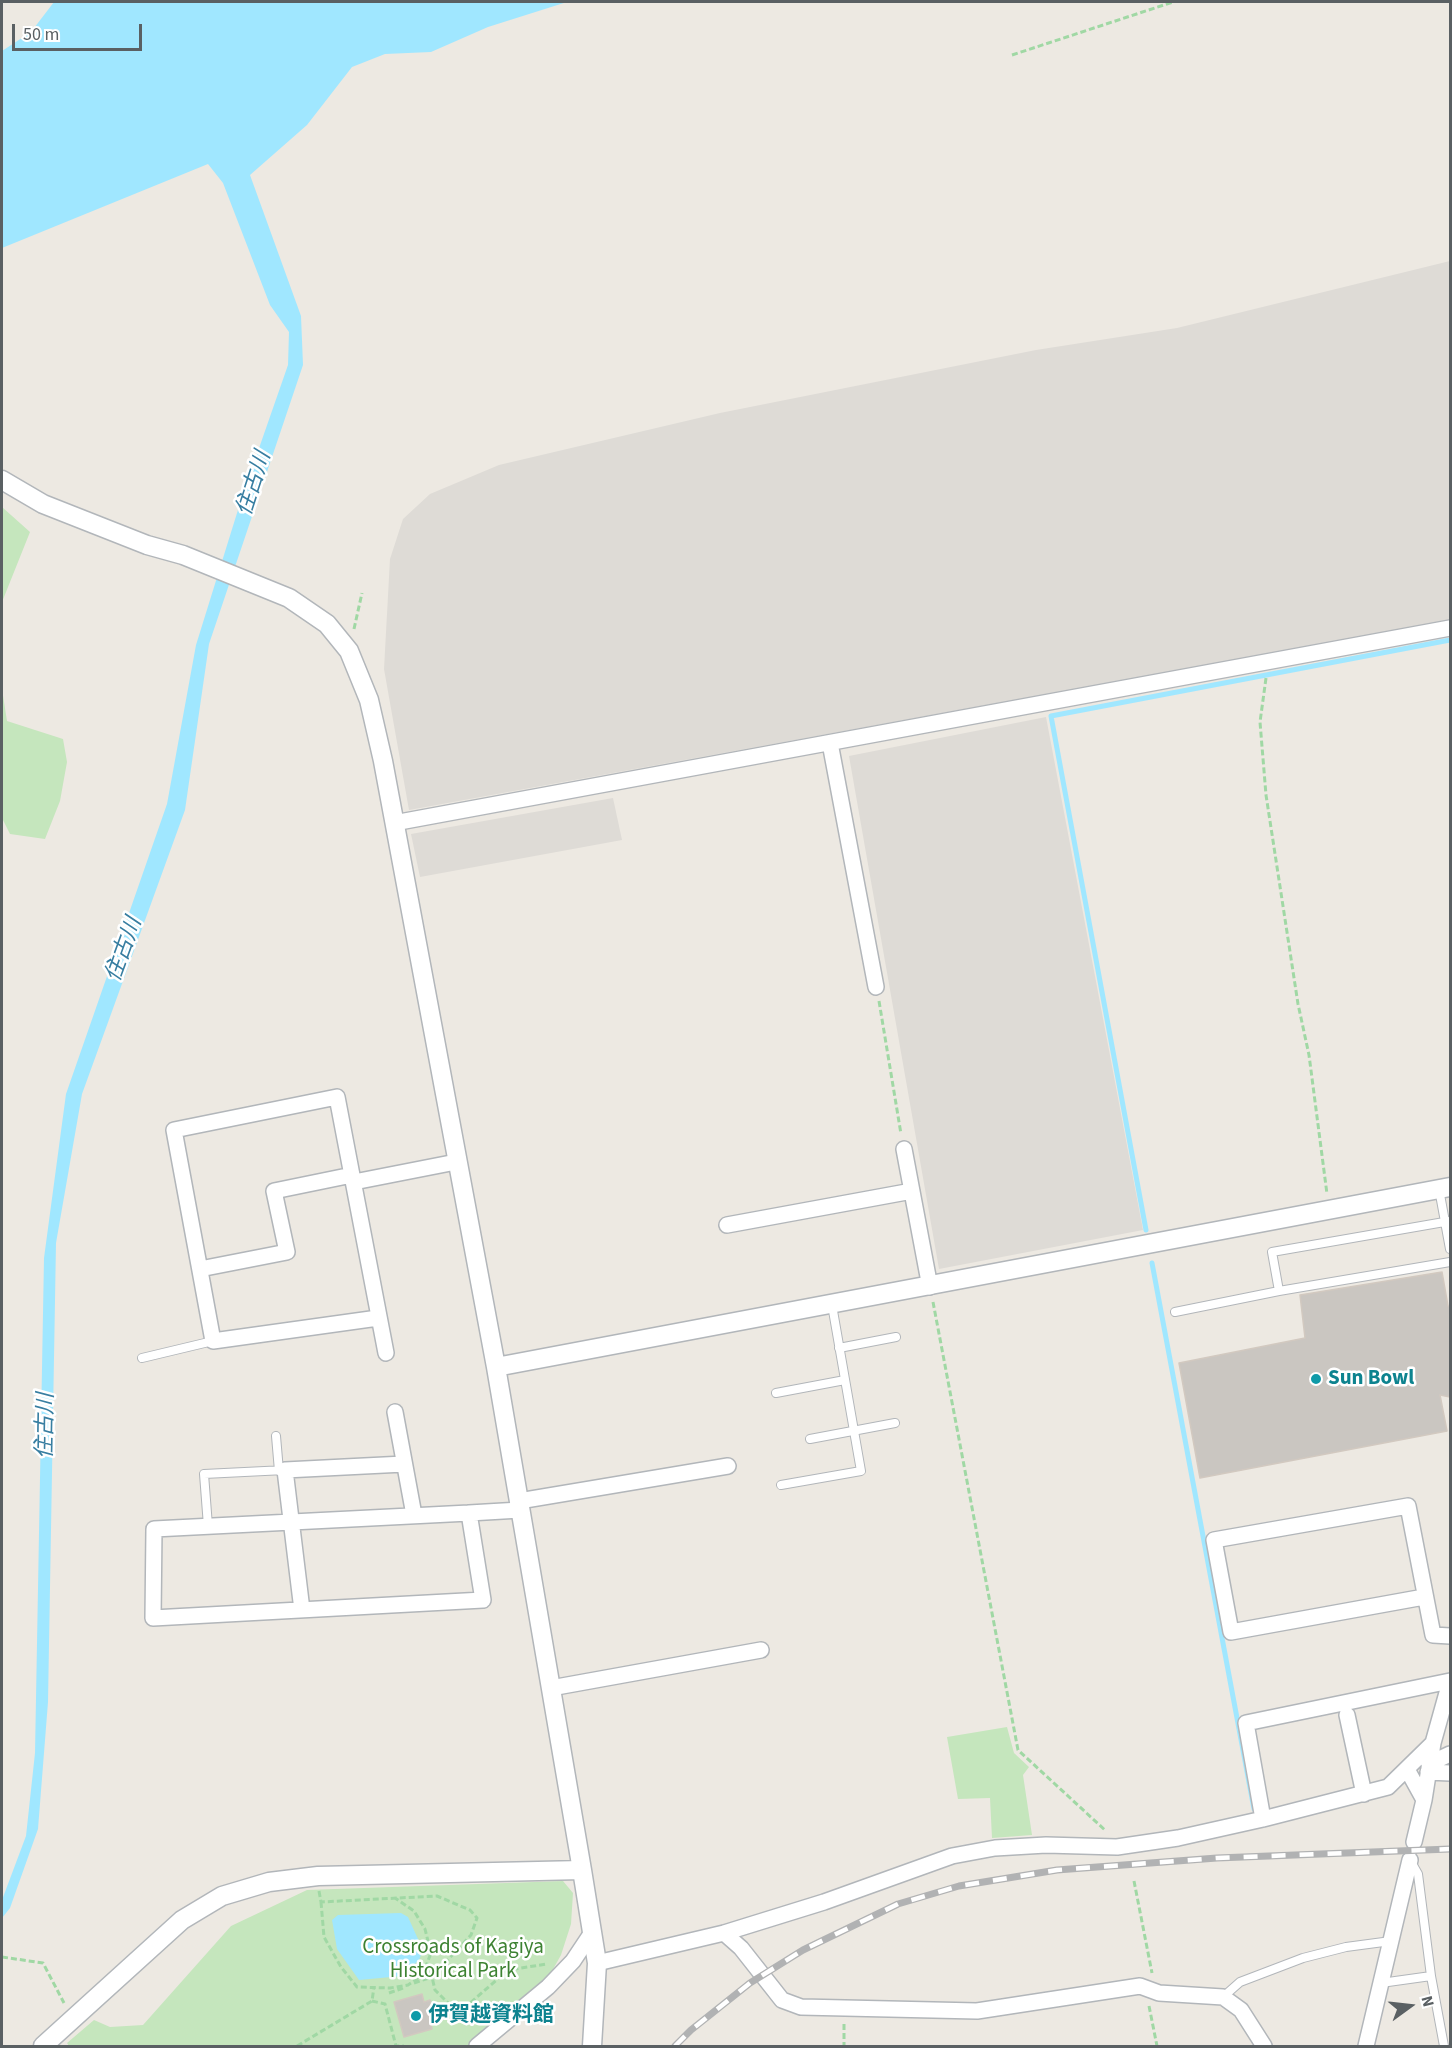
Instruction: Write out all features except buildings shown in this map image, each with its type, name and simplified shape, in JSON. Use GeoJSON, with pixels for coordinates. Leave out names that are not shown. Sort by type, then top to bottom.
{"type":"FeatureCollection","features":[{"type":"Feature","properties":{"kind":"street"},"geometry":{"type":"LineString","coordinates":[[2,480],[43,504],[147,545],[183,555],[289,598],[327,624],[349,651],[369,700],[496,1367],[582,1870],[597,1963],[592,2046]]}},
{"type":"Feature","properties":{"kind":"street"},"geometry":{"type":"LineString","coordinates":[[394,823],[1450,628]]}},
{"type":"Feature","properties":{"kind":"street"},"geometry":{"type":"LineString","coordinates":[[830,743],[876,987]]}},
{"type":"Feature","properties":{"kind":"street"},"geometry":{"type":"LineString","coordinates":[[378,1318],[213,1341],[174,1130],[337,1097],[386,1353]]}},
{"type":"Feature","properties":{"kind":"street"},"geometry":{"type":"LineString","coordinates":[[904,1149],[930,1287]]}},
{"type":"Feature","properties":{"kind":"street"},"geometry":{"type":"LineString","coordinates":[[200,1269],[287,1252],[274,1191],[456,1162]]}},
{"type":"Feature","properties":{"kind":"street"},"geometry":{"type":"LineString","coordinates":[[496,1367],[930,1287],[1445,1188]]}},
{"type":"Feature","properties":{"kind":"street"},"geometry":{"type":"LineString","coordinates":[[727,1225],[912,1191]]}},
{"type":"Feature","properties":{"kind":"street"},"geometry":{"type":"LineString","coordinates":[[395,1412],[414,1515]]}},
{"type":"Feature","properties":{"kind":"street"},"geometry":{"type":"LineString","coordinates":[[302,1610],[282,1470],[404,1464]]}},
{"type":"Feature","properties":{"kind":"street"},"geometry":{"type":"LineString","coordinates":[[469,1513],[483,1600],[153,1618],[154,1529],[469,1513],[520,1506],[728,1466]]}},
{"type":"Feature","properties":{"kind":"street"},"geometry":{"type":"LineString","coordinates":[[1424,1597],[1231,1632],[1214,1540],[1408,1506],[1433,1635],[1450,1636]]}},
{"type":"Feature","properties":{"kind":"street"},"geometry":{"type":"LineString","coordinates":[[551,1688],[761,1650]]}},
{"type":"Feature","properties":{"kind":"street"},"geometry":{"type":"LineString","coordinates":[[1263,1820],[1246,1723],[1450,1681],[1433,1743],[1424,1800],[1414,1842]]}},
{"type":"Feature","properties":{"kind":"street"},"geometry":{"type":"LineString","coordinates":[[1347,1715],[1364,1794]]}},
{"type":"Feature","properties":{"kind":"street"},"geometry":{"type":"LineString","coordinates":[[597,1963],[723,1933],[824,1902],[952,1856],[995,1848],[1046,1845],[1117,1847],[1178,1838],[1263,1820],[1388,1788],[1408,1771],[1433,1743]]}},
{"type":"Feature","properties":{"kind":"street"},"geometry":{"type":"LineString","coordinates":[[1429,1768],[1450,1754]]}},
{"type":"Feature","properties":{"kind":"street"},"geometry":{"type":"LineString","coordinates":[[1429,1768],[1450,1773]]}},
{"type":"Feature","properties":{"kind":"street"},"geometry":{"type":"LineString","coordinates":[[1408,1771],[1424,1800]]}},
{"type":"Feature","properties":{"kind":"street"},"geometry":{"type":"LineString","coordinates":[[1366,2046],[1410,1860]]}},
{"type":"Feature","properties":{"kind":"street"},"geometry":{"type":"LineString","coordinates":[[43,2046],[71,2018],[182,1920],[222,1896],[269,1882],[318,1876],[582,1870]]}},
{"type":"Feature","properties":{"kind":"street"},"geometry":{"type":"LineString","coordinates":[[723,1933],[741,1948],[782,2000],[801,2007],[844,2006],[977,2011],[1140,1986],[1151,1990],[1223,1997],[1241,2010],[1264,2046]]}},
{"type":"Feature","properties":{"kind":"street"},"geometry":{"type":"LineString","coordinates":[[477,2046],[548,1988],[573,1961],[591,1934]]}},
{"type":"Feature","properties":{"kind":"lane"},"geometry":{"type":"LineString","coordinates":[[1445,1188],[1450,1249]]}},
{"type":"Feature","properties":{"kind":"lane"},"geometry":{"type":"LineString","coordinates":[[1279,1291],[1272,1252],[1448,1222]]}},
{"type":"Feature","properties":{"kind":"lane"},"geometry":{"type":"LineString","coordinates":[[1175,1312],[1279,1291],[1450,1262]]}},
{"type":"Feature","properties":{"kind":"lane"},"geometry":{"type":"LineString","coordinates":[[781,1485],[861,1471],[832,1305]]}},
{"type":"Feature","properties":{"kind":"lane"},"geometry":{"type":"LineString","coordinates":[[839,1348],[896,1337]]}},
{"type":"Feature","properties":{"kind":"lane"},"geometry":{"type":"LineString","coordinates":[[142,1358],[206,1345],[213,1341]]}},
{"type":"Feature","properties":{"kind":"lane"},"geometry":{"type":"LineString","coordinates":[[776,1393],[845,1380]]}},
{"type":"Feature","properties":{"kind":"lane"},"geometry":{"type":"LineString","coordinates":[[810,1439],[895,1423]]}},
{"type":"Feature","properties":{"kind":"lane"},"geometry":{"type":"LineString","coordinates":[[208,1526],[204,1474],[282,1470],[276,1436]]}},
{"type":"Feature","properties":{"kind":"lane"},"geometry":{"type":"LineString","coordinates":[[1414,1842],[1410,1860],[1418,1874],[1431,1976],[1444,2046]]}},
{"type":"Feature","properties":{"kind":"lane"},"geometry":{"type":"LineString","coordinates":[[1223,1997],[1240,1982],[1303,1958],[1346,1947],[1391,1941]]}},
{"type":"Feature","properties":{"kind":"lane"},"geometry":{"type":"LineString","coordinates":[[1381,1983],[1431,1976]]}},
{"type":"Feature","properties":{"kind":"path"},"geometry":{"type":"LineString","coordinates":[[1012,55],[1173,2]]}},
{"type":"Feature","properties":{"kind":"path"},"geometry":{"type":"LineString","coordinates":[[349,651],[362,593]]}},
{"type":"Feature","properties":{"kind":"path"},"geometry":{"type":"LineString","coordinates":[[1266,678],[1260,722],[1266,795],[1298,1004],[1309,1055],[1330,1210]]}},
{"type":"Feature","properties":{"kind":"path"},"geometry":{"type":"LineString","coordinates":[[876,987],[904,1149]]}},
{"type":"Feature","properties":{"kind":"path"},"geometry":{"type":"LineString","coordinates":[[930,1287],[1018,1750],[1110,1834],[1117,1847]]}},
{"type":"Feature","properties":{"kind":"path"},"geometry":{"type":"LineString","coordinates":[[318,1876],[324,1937],[330,1951],[357,1987],[408,1985],[424,1971],[431,1953],[425,1929],[414,1911],[394,1897]]}},
{"type":"Feature","properties":{"kind":"path"},"geometry":{"type":"LineString","coordinates":[[1134,1881],[1152,1970],[1148,2001],[1157,2046]]}},
{"type":"Feature","properties":{"kind":"path"},"geometry":{"type":"LineString","coordinates":[[321,1902],[437,1896],[470,1910],[477,1918],[471,1935],[432,1977],[389,1993]]}},
{"type":"Feature","properties":{"kind":"path"},"geometry":{"type":"LineString","coordinates":[[2,1957],[43,1963],[71,2018]]}},
{"type":"Feature","properties":{"kind":"path"},"geometry":{"type":"LineString","coordinates":[[432,1977],[435,1990],[452,2007],[469,2004],[508,1970],[523,1966],[573,1961]]}},
{"type":"Feature","properties":{"kind":"path"},"geometry":{"type":"LineString","coordinates":[[372,2001],[374,1987]]}},
{"type":"Feature","properties":{"kind":"path"},"geometry":{"type":"LineString","coordinates":[[297,2046],[372,2001],[385,2004],[396,2046],[404,2046]]}},
{"type":"Feature","properties":{"kind":"path"},"geometry":{"type":"LineString","coordinates":[[844,2006],[844,2046]]}},
{"type":"Feature","properties":{"kind":"shaded area"},"geometry":{"type":"Polygon","coordinates":[[[1450,261],[1450,621],[409,810],[384,669],[390,559],[403,519],[430,494],[499,465],[720,413],[1036,350],[1177,328],[1450,261]]]}},
{"type":"Feature","properties":{"kind":"shaded area"},"geometry":{"type":"Polygon","coordinates":[[[1046,717],[1143,1230],[939,1269],[849,756],[1046,717]]]}},
{"type":"Feature","properties":{"kind":"shaded area"},"geometry":{"type":"Polygon","coordinates":[[[613,798],[622,840],[420,877],[411,834],[613,798]]]}},
{"type":"Feature","properties":{"kind":"green space"},"geometry":{"type":"Polygon","coordinates":[[[2,507],[30,532],[2,602],[2,507]]]}},
{"type":"Feature","properties":{"kind":"green space"},"geometry":{"type":"Polygon","coordinates":[[[2,689],[7,721],[63,739],[67,762],[60,801],[45,839],[10,834],[2,818],[2,689]]]}},
{"type":"Feature","properties":{"kind":"green space"},"geometry":{"type":"Polygon","coordinates":[[[1007,1727],[1014,1753],[1029,1767],[1023,1775],[1032,1835],[992,1838],[990,1798],[958,1799],[947,1737],[1007,1727]]]}},
{"type":"Feature","properties":{"kind":"green space","name":"Crossroads of Kagiya Historical Park"},"geometry":{"type":"Polygon","coordinates":[[[563,1881],[573,1893],[571,1924],[561,1955],[547,1980],[467,2046],[69,2046],[67,2043],[94,2020],[110,2027],[143,2025],[231,1926],[307,1890],[563,1881]]]}},
{"type":"Feature","properties":{"kind":"water","name":"住古川"},"geometry":{"type":"Polygon","coordinates":[[[54,2],[567,2],[488,27],[431,52],[385,54],[352,67],[307,125],[250,175],[301,316],[303,365],[209,644],[185,810],[82,1094],[56,1243],[48,1702],[38,1829],[10,1908],[2,1918],[2,1900],[26,1836],[35,1753],[44,1258],[66,1094],[167,804],[196,645],[242,497],[288,365],[289,332],[270,305],[223,183],[208,164],[2,248],[2,51],[31,32],[54,2]]]}},
{"type":"Feature","properties":{"kind":"water"},"geometry":{"type":"Polygon","coordinates":[[[401,1913],[408,1917],[423,1950],[419,1960],[402,1976],[359,1980],[337,1949],[332,1920],[338,1915],[401,1913]]]}},
{"type":"Feature","properties":{"kind":"waterway"},"geometry":{"type":"LineString","coordinates":[[1146,1230],[1051,716],[1450,640]]}},
{"type":"Feature","properties":{"kind":"waterway"},"geometry":{"type":"LineString","coordinates":[[1152,1263],[1254,1809]]}},
{"type":"Feature","properties":{"kind":"railway"},"geometry":{"type":"LineString","coordinates":[[675,2046],[691,2030],[750,1983],[803,1950],[898,1904],[959,1886],[1057,1870],[1217,1858],[1450,1849]]}},
{"type":"Feature","properties":{"kind":"place","name":"Sun Bowl"},"geometry":{"type":"Point","coordinates":[1316,1379]}},
{"type":"Feature","properties":{"kind":"place","name":"伊賀越資料館"},"geometry":{"type":"Point","coordinates":[416,2016]}}]}
